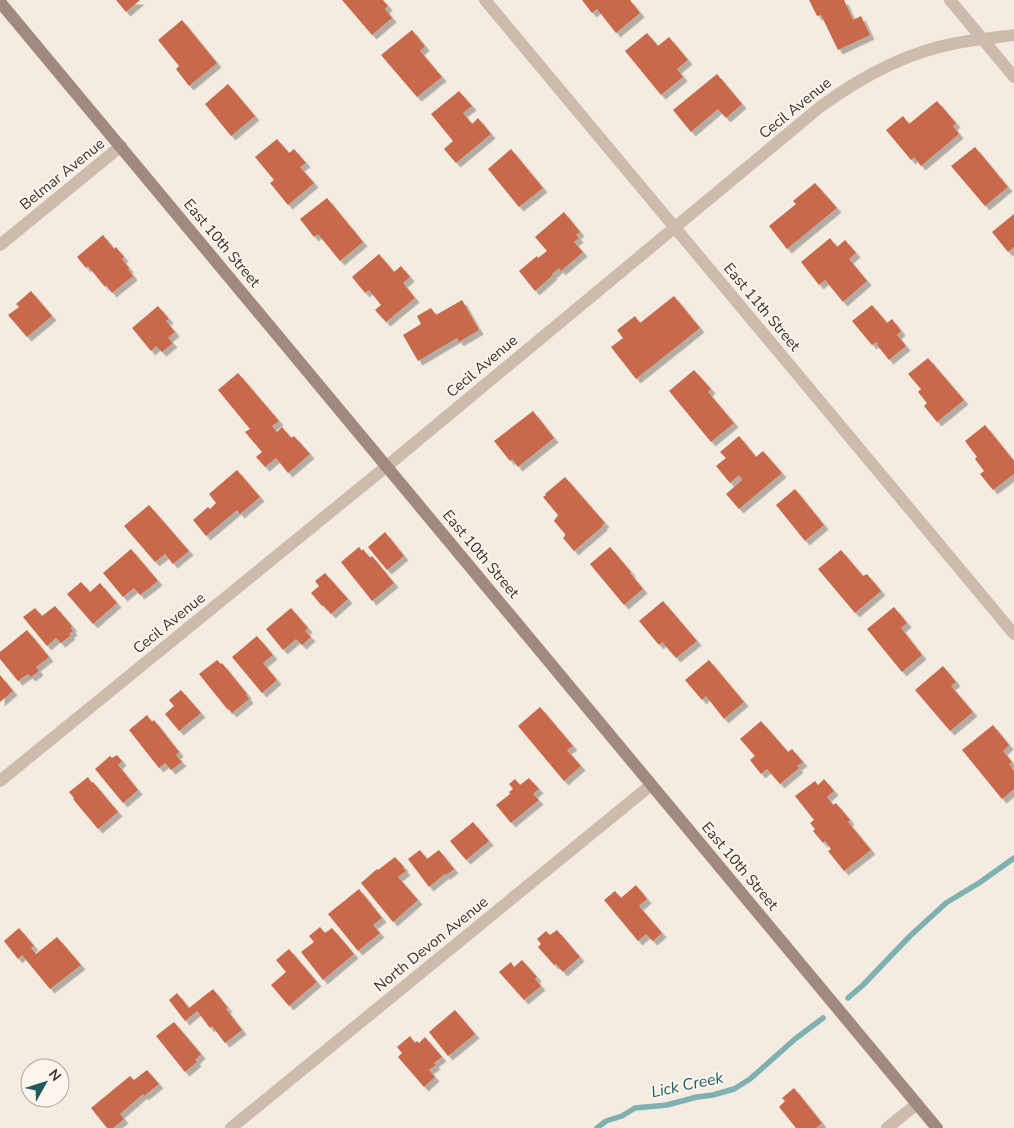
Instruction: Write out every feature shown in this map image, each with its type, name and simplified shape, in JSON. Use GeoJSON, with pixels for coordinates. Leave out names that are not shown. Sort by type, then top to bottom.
{"type":"FeatureCollection","features":[{"type":"Feature","properties":{"kind":"main road","name":"East 10th Street"},"geometry":{"type":"LineString","coordinates":[[0,2],[937,1128]]}},
{"type":"Feature","properties":{"kind":"street","name":"East 11th Street"},"geometry":{"type":"LineString","coordinates":[[485,0],[1014,634]]}},
{"type":"Feature","properties":{"kind":"street"},"geometry":{"type":"LineString","coordinates":[[950,0],[1014,77]]}},
{"type":"Feature","properties":{"kind":"street","name":"Cecil Avenue"},"geometry":{"type":"LineString","coordinates":[[0,781],[387,466],[820,107],[848,87],[887,66],[913,55],[956,43],[1014,35]]}},
{"type":"Feature","properties":{"kind":"street","name":"Belmar Avenue"},"geometry":{"type":"LineString","coordinates":[[0,245],[121,146]]}},
{"type":"Feature","properties":{"kind":"street","name":"North Devon Avenue"},"geometry":{"type":"LineString","coordinates":[[231,1128],[651,785]]}},
{"type":"Feature","properties":{"kind":"street"},"geometry":{"type":"LineString","coordinates":[[887,1128],[916,1104]]}},
{"type":"Feature","properties":{"kind":"building"},"geometry":{"type":"Polygon","coordinates":[[[116,0],[140,0],[126,12],[116,0]]]}},
{"type":"Feature","properties":{"kind":"building"},"geometry":{"type":"Polygon","coordinates":[[[342,0],[383,0],[388,6],[385,9],[392,18],[372,35],[342,0]]]}},
{"type":"Feature","properties":{"kind":"building"},"geometry":{"type":"Polygon","coordinates":[[[582,0],[630,0],[640,13],[616,33],[597,9],[592,13],[582,0]]]}},
{"type":"Feature","properties":{"kind":"building"},"geometry":{"type":"Polygon","coordinates":[[[809,0],[844,0],[853,20],[861,16],[870,35],[838,50],[821,15],[817,16],[809,0]]]}},
{"type":"Feature","properties":{"kind":"building"},"geometry":{"type":"Polygon","coordinates":[[[182,20],[217,63],[189,86],[176,69],[179,66],[158,40],[182,20]]]}},
{"type":"Feature","properties":{"kind":"building"},"geometry":{"type":"Polygon","coordinates":[[[412,30],[425,46],[420,51],[442,77],[417,97],[381,55],[412,30]]]}},
{"type":"Feature","properties":{"kind":"building"},"geometry":{"type":"Polygon","coordinates":[[[647,33],[658,46],[669,37],[688,60],[677,69],[683,77],[661,95],[625,51],[647,33]]]}},
{"type":"Feature","properties":{"kind":"building"},"geometry":{"type":"Polygon","coordinates":[[[717,74],[742,104],[726,118],[718,109],[691,132],[673,110],[717,74]]]}},
{"type":"Feature","properties":{"kind":"building"},"geometry":{"type":"Polygon","coordinates":[[[228,84],[255,116],[231,136],[205,104],[228,84]]]}},
{"type":"Feature","properties":{"kind":"building"},"geometry":{"type":"Polygon","coordinates":[[[459,91],[472,106],[463,113],[472,124],[478,118],[491,134],[456,163],[444,149],[453,141],[431,114],[459,91]]]}},
{"type":"Feature","properties":{"kind":"building"},"geometry":{"type":"Polygon","coordinates":[[[937,101],[956,123],[953,126],[959,134],[921,166],[914,157],[911,160],[886,130],[903,116],[909,124],[937,101]]]}},
{"type":"Feature","properties":{"kind":"building"},"geometry":{"type":"Polygon","coordinates":[[[277,139],[289,153],[294,149],[306,163],[300,167],[314,183],[288,205],[270,183],[274,180],[255,157],[277,139]]]}},
{"type":"Feature","properties":{"kind":"building"},"geometry":{"type":"Polygon","coordinates":[[[975,147],[1008,187],[985,206],[951,166],[975,147]]]}},
{"type":"Feature","properties":{"kind":"building"},"geometry":{"type":"Polygon","coordinates":[[[511,149],[543,188],[519,207],[488,169],[511,149]]]}},
{"type":"Feature","properties":{"kind":"building"},"geometry":{"type":"Polygon","coordinates":[[[815,183],[837,208],[787,249],[769,226],[796,204],[793,201],[815,183]]]}},
{"type":"Feature","properties":{"kind":"building"},"geometry":{"type":"Polygon","coordinates":[[[327,198],[363,242],[340,261],[318,234],[314,237],[300,219],[327,198]]]}},
{"type":"Feature","properties":{"kind":"building"},"geometry":{"type":"Polygon","coordinates":[[[564,212],[580,232],[576,235],[579,238],[574,242],[583,252],[561,271],[559,268],[535,291],[519,271],[537,256],[538,258],[547,251],[535,237],[564,212]]]}},
{"type":"Feature","properties":{"kind":"building"},"geometry":{"type":"Polygon","coordinates":[[[1014,214],[1014,247],[1008,252],[992,232],[1014,214]]]}},
{"type":"Feature","properties":{"kind":"building"},"geometry":{"type":"Polygon","coordinates":[[[103,235],[114,249],[116,247],[124,257],[122,259],[133,276],[112,293],[88,266],[86,268],[77,257],[103,235]]]}},
{"type":"Feature","properties":{"kind":"building"},"geometry":{"type":"Polygon","coordinates":[[[830,238],[837,247],[845,240],[856,253],[849,259],[867,281],[843,302],[825,280],[819,285],[801,262],[830,238]]]}},
{"type":"Feature","properties":{"kind":"building"},"geometry":{"type":"Polygon","coordinates":[[[379,254],[394,272],[401,266],[410,277],[403,283],[415,298],[386,322],[375,310],[381,305],[369,290],[365,293],[352,277],[379,254]]]}},
{"type":"Feature","properties":{"kind":"building"},"geometry":{"type":"Polygon","coordinates":[[[31,291],[52,316],[27,337],[8,315],[19,307],[16,304],[31,291]]]}},
{"type":"Feature","properties":{"kind":"building"},"geometry":{"type":"Polygon","coordinates":[[[674,296],[700,328],[636,379],[611,347],[623,338],[617,330],[635,316],[640,323],[674,296]]]}},
{"type":"Feature","properties":{"kind":"building"},"geometry":{"type":"Polygon","coordinates":[[[462,300],[479,330],[459,342],[457,338],[418,361],[403,335],[421,324],[417,316],[431,308],[436,315],[462,300]]]}},
{"type":"Feature","properties":{"kind":"building"},"geometry":{"type":"Polygon","coordinates":[[[872,305],[887,323],[892,319],[901,331],[897,335],[906,346],[889,360],[878,344],[876,342],[872,345],[852,321],[872,305]]]}},
{"type":"Feature","properties":{"kind":"building"},"geometry":{"type":"Polygon","coordinates":[[[158,306],[169,319],[166,321],[175,332],[168,338],[173,343],[162,352],[156,346],[151,351],[132,328],[158,306]]]}},
{"type":"Feature","properties":{"kind":"building"},"geometry":{"type":"Polygon","coordinates":[[[928,358],[964,400],[937,422],[924,406],[927,403],[918,392],[921,389],[908,374],[928,358]]]}},
{"type":"Feature","properties":{"kind":"building"},"geometry":{"type":"Polygon","coordinates":[[[694,370],[711,389],[708,392],[734,423],[711,442],[669,391],[694,370]]]}},
{"type":"Feature","properties":{"kind":"building"},"geometry":{"type":"Polygon","coordinates":[[[238,373],[279,421],[272,426],[277,432],[282,427],[291,438],[294,436],[310,454],[288,473],[276,458],[265,467],[256,457],[262,452],[245,432],[250,429],[218,390],[238,373]]]}},
{"type":"Feature","properties":{"kind":"building"},"geometry":{"type":"Polygon","coordinates":[[[533,411],[554,438],[518,467],[512,459],[510,461],[494,441],[533,411]]]}},
{"type":"Feature","properties":{"kind":"building"},"geometry":{"type":"Polygon","coordinates":[[[985,425],[1014,461],[1014,474],[993,490],[980,474],[984,471],[975,459],[977,457],[965,441],[985,425]]]}},
{"type":"Feature","properties":{"kind":"building"},"geometry":{"type":"Polygon","coordinates":[[[739,436],[756,457],[763,451],[782,473],[739,509],[726,494],[742,480],[739,475],[730,483],[716,466],[726,458],[720,452],[739,436]]]}},
{"type":"Feature","properties":{"kind":"building"},"geometry":{"type":"Polygon","coordinates":[[[237,470],[260,497],[240,514],[237,510],[206,536],[193,520],[208,507],[210,509],[216,503],[209,494],[237,470]]]}},
{"type":"Feature","properties":{"kind":"building"},"geometry":{"type":"Polygon","coordinates":[[[565,477],[605,523],[574,551],[563,538],[565,534],[554,521],[558,515],[543,497],[565,477]]]}},
{"type":"Feature","properties":{"kind":"building"},"geometry":{"type":"Polygon","coordinates":[[[795,489],[824,525],[805,541],[776,505],[795,489]]]}},
{"type":"Feature","properties":{"kind":"building"},"geometry":{"type":"Polygon","coordinates":[[[149,505],[189,551],[173,564],[165,554],[155,562],[124,526],[149,505]]]}},
{"type":"Feature","properties":{"kind":"building"},"geometry":{"type":"Polygon","coordinates":[[[385,532],[404,556],[387,570],[368,547],[385,532]]]}},
{"type":"Feature","properties":{"kind":"building"},"geometry":{"type":"Polygon","coordinates":[[[359,547],[370,558],[372,556],[394,583],[372,601],[341,562],[359,547]]]}},
{"type":"Feature","properties":{"kind":"building"},"geometry":{"type":"Polygon","coordinates":[[[610,547],[643,589],[624,605],[590,564],[610,547]]]}},
{"type":"Feature","properties":{"kind":"building"},"geometry":{"type":"Polygon","coordinates":[[[131,549],[158,581],[140,595],[134,588],[123,597],[103,573],[131,549]]]}},
{"type":"Feature","properties":{"kind":"building"},"geometry":{"type":"Polygon","coordinates":[[[841,550],[863,576],[867,574],[881,591],[855,613],[818,569],[841,550]]]}},
{"type":"Feature","properties":{"kind":"building"},"geometry":{"type":"Polygon","coordinates":[[[325,573],[348,599],[331,614],[311,593],[319,586],[315,581],[325,573]]]}},
{"type":"Feature","properties":{"kind":"building"},"geometry":{"type":"Polygon","coordinates":[[[81,582],[90,592],[100,583],[117,603],[93,624],[67,594],[81,582]]]}},
{"type":"Feature","properties":{"kind":"building"},"geometry":{"type":"Polygon","coordinates":[[[663,601],[697,641],[676,658],[662,642],[659,645],[639,621],[663,601]]]}},
{"type":"Feature","properties":{"kind":"building"},"geometry":{"type":"Polygon","coordinates":[[[55,606],[72,626],[73,631],[61,643],[56,638],[47,646],[23,617],[35,608],[42,616],[55,606]]]}},
{"type":"Feature","properties":{"kind":"building"},"geometry":{"type":"Polygon","coordinates":[[[894,607],[907,623],[901,628],[922,655],[902,672],[867,629],[894,607]]]}},
{"type":"Feature","properties":{"kind":"building"},"geometry":{"type":"Polygon","coordinates":[[[291,608],[308,628],[305,631],[311,637],[302,645],[296,639],[283,650],[266,629],[291,608]]]}},
{"type":"Feature","properties":{"kind":"building"},"geometry":{"type":"Polygon","coordinates":[[[27,630],[49,657],[36,667],[39,671],[31,677],[28,674],[18,681],[0,659],[0,652],[27,630]]]}},
{"type":"Feature","properties":{"kind":"building"},"geometry":{"type":"Polygon","coordinates":[[[257,636],[273,655],[263,663],[277,680],[262,693],[232,657],[257,636]]]}},
{"type":"Feature","properties":{"kind":"building"},"geometry":{"type":"Polygon","coordinates":[[[217,660],[222,663],[249,699],[232,713],[199,674],[217,660]]]}},
{"type":"Feature","properties":{"kind":"building"},"geometry":{"type":"Polygon","coordinates":[[[709,660],[744,702],[724,719],[706,696],[702,700],[685,680],[709,660]]]}},
{"type":"Feature","properties":{"kind":"building"},"geometry":{"type":"Polygon","coordinates":[[[943,666],[956,682],[951,686],[973,712],[950,731],[915,690],[943,666]]]}},
{"type":"Feature","properties":{"kind":"building"},"geometry":{"type":"Polygon","coordinates":[[[0,675],[13,691],[0,702],[0,675]]]}},
{"type":"Feature","properties":{"kind":"building"},"geometry":{"type":"Polygon","coordinates":[[[181,690],[201,713],[179,731],[165,714],[174,706],[169,700],[181,690]]]}},
{"type":"Feature","properties":{"kind":"building"},"geometry":{"type":"Polygon","coordinates":[[[540,707],[573,746],[567,750],[581,766],[564,781],[518,726],[540,707]]]}},
{"type":"Feature","properties":{"kind":"building"},"geometry":{"type":"Polygon","coordinates":[[[147,715],[152,722],[154,720],[179,752],[176,755],[182,762],[171,770],[165,763],[159,768],[129,730],[147,715]]]}},
{"type":"Feature","properties":{"kind":"building"},"geometry":{"type":"Polygon","coordinates":[[[761,721],[788,752],[792,749],[803,762],[797,766],[799,768],[780,784],[767,769],[761,774],[750,760],[755,756],[740,739],[761,721]]]}},
{"type":"Feature","properties":{"kind":"building"},"geometry":{"type":"Polygon","coordinates":[[[993,725],[1009,745],[1003,751],[1012,762],[1009,764],[1014,771],[1014,789],[1002,799],[962,750],[993,725]]]}},
{"type":"Feature","properties":{"kind":"building"},"geometry":{"type":"Polygon","coordinates":[[[117,755],[122,761],[118,765],[138,790],[123,803],[95,769],[110,756],[112,758],[117,755]]]}},
{"type":"Feature","properties":{"kind":"building"},"geometry":{"type":"Polygon","coordinates":[[[88,777],[118,812],[98,829],[69,792],[88,777]]]}},
{"type":"Feature","properties":{"kind":"building"},"geometry":{"type":"Polygon","coordinates":[[[529,778],[539,789],[533,794],[539,800],[511,823],[496,805],[510,794],[509,792],[513,789],[509,784],[515,779],[520,785],[529,778]]]}},
{"type":"Feature","properties":{"kind":"building"},"geometry":{"type":"Polygon","coordinates":[[[824,779],[834,791],[827,797],[833,805],[836,803],[850,820],[848,822],[871,850],[844,871],[828,851],[831,849],[825,841],[823,843],[813,831],[815,829],[810,823],[814,820],[795,796],[815,781],[818,785],[824,779]]]}},
{"type":"Feature","properties":{"kind":"building"},"geometry":{"type":"Polygon","coordinates":[[[473,822],[489,841],[466,860],[450,841],[473,822]]]}},
{"type":"Feature","properties":{"kind":"building"},"geometry":{"type":"Polygon","coordinates":[[[420,850],[427,859],[439,850],[454,869],[429,887],[408,859],[420,850]]]}},
{"type":"Feature","properties":{"kind":"building"},"geometry":{"type":"Polygon","coordinates":[[[395,857],[406,871],[398,877],[418,900],[393,922],[361,883],[395,857]]]}},
{"type":"Feature","properties":{"kind":"building"},"geometry":{"type":"Polygon","coordinates":[[[636,885],[647,899],[639,906],[662,933],[653,941],[646,934],[638,941],[604,900],[615,891],[621,898],[636,885]]]}},
{"type":"Feature","properties":{"kind":"building"},"geometry":{"type":"Polygon","coordinates":[[[359,889],[382,918],[373,925],[380,933],[358,951],[328,914],[359,889]]]}},
{"type":"Feature","properties":{"kind":"building"},"geometry":{"type":"Polygon","coordinates":[[[320,927],[325,933],[332,928],[354,954],[323,980],[301,952],[314,942],[309,936],[320,927]]]}},
{"type":"Feature","properties":{"kind":"building"},"geometry":{"type":"Polygon","coordinates":[[[19,928],[34,946],[31,948],[36,954],[57,937],[81,965],[50,989],[22,955],[18,959],[4,941],[19,928]]]}},
{"type":"Feature","properties":{"kind":"building"},"geometry":{"type":"Polygon","coordinates":[[[557,930],[580,957],[563,972],[538,947],[541,944],[537,939],[546,931],[550,935],[557,930]]]}},
{"type":"Feature","properties":{"kind":"building"},"geometry":{"type":"Polygon","coordinates":[[[289,949],[317,982],[289,1006],[271,985],[286,972],[276,960],[289,949]]]}},
{"type":"Feature","properties":{"kind":"building"},"geometry":{"type":"Polygon","coordinates":[[[522,960],[537,977],[535,979],[541,986],[524,1000],[499,972],[511,962],[514,967],[522,960]]]}},
{"type":"Feature","properties":{"kind":"building"},"geometry":{"type":"Polygon","coordinates":[[[213,989],[242,1030],[225,1043],[197,1011],[185,1021],[169,1000],[177,993],[189,1008],[213,989]]]}},
{"type":"Feature","properties":{"kind":"building"},"geometry":{"type":"Polygon","coordinates":[[[455,1010],[475,1034],[448,1056],[429,1032],[455,1010]]]}},
{"type":"Feature","properties":{"kind":"building"},"geometry":{"type":"Polygon","coordinates":[[[174,1022],[201,1054],[195,1060],[197,1062],[185,1072],[156,1036],[174,1022]]]}},
{"type":"Feature","properties":{"kind":"building"},"geometry":{"type":"Polygon","coordinates":[[[410,1036],[415,1043],[417,1041],[419,1043],[425,1037],[442,1057],[429,1070],[435,1077],[424,1087],[398,1057],[402,1053],[397,1047],[410,1036]]]}},
{"type":"Feature","properties":{"kind":"building"},"geometry":{"type":"Polygon","coordinates":[[[147,1070],[159,1084],[144,1096],[143,1094],[120,1114],[124,1119],[113,1128],[107,1128],[91,1108],[130,1076],[134,1080],[147,1070]]]}},
{"type":"Feature","properties":{"kind":"building"},"geometry":{"type":"Polygon","coordinates":[[[794,1088],[822,1123],[816,1128],[796,1128],[779,1107],[785,1101],[782,1098],[794,1088]]]}},
{"type":"Feature","properties":{"kind":"waterway","name":"Lick Creek"},"geometry":{"type":"LineString","coordinates":[[848,998],[946,903],[979,883],[1014,858]]}},
{"type":"Feature","properties":{"kind":"waterway","name":"Lick Creek"},"geometry":{"type":"LineString","coordinates":[[597,1128],[606,1121],[622,1116],[635,1108],[667,1105],[734,1089],[750,1079],[795,1039],[823,1018]]}}]}
